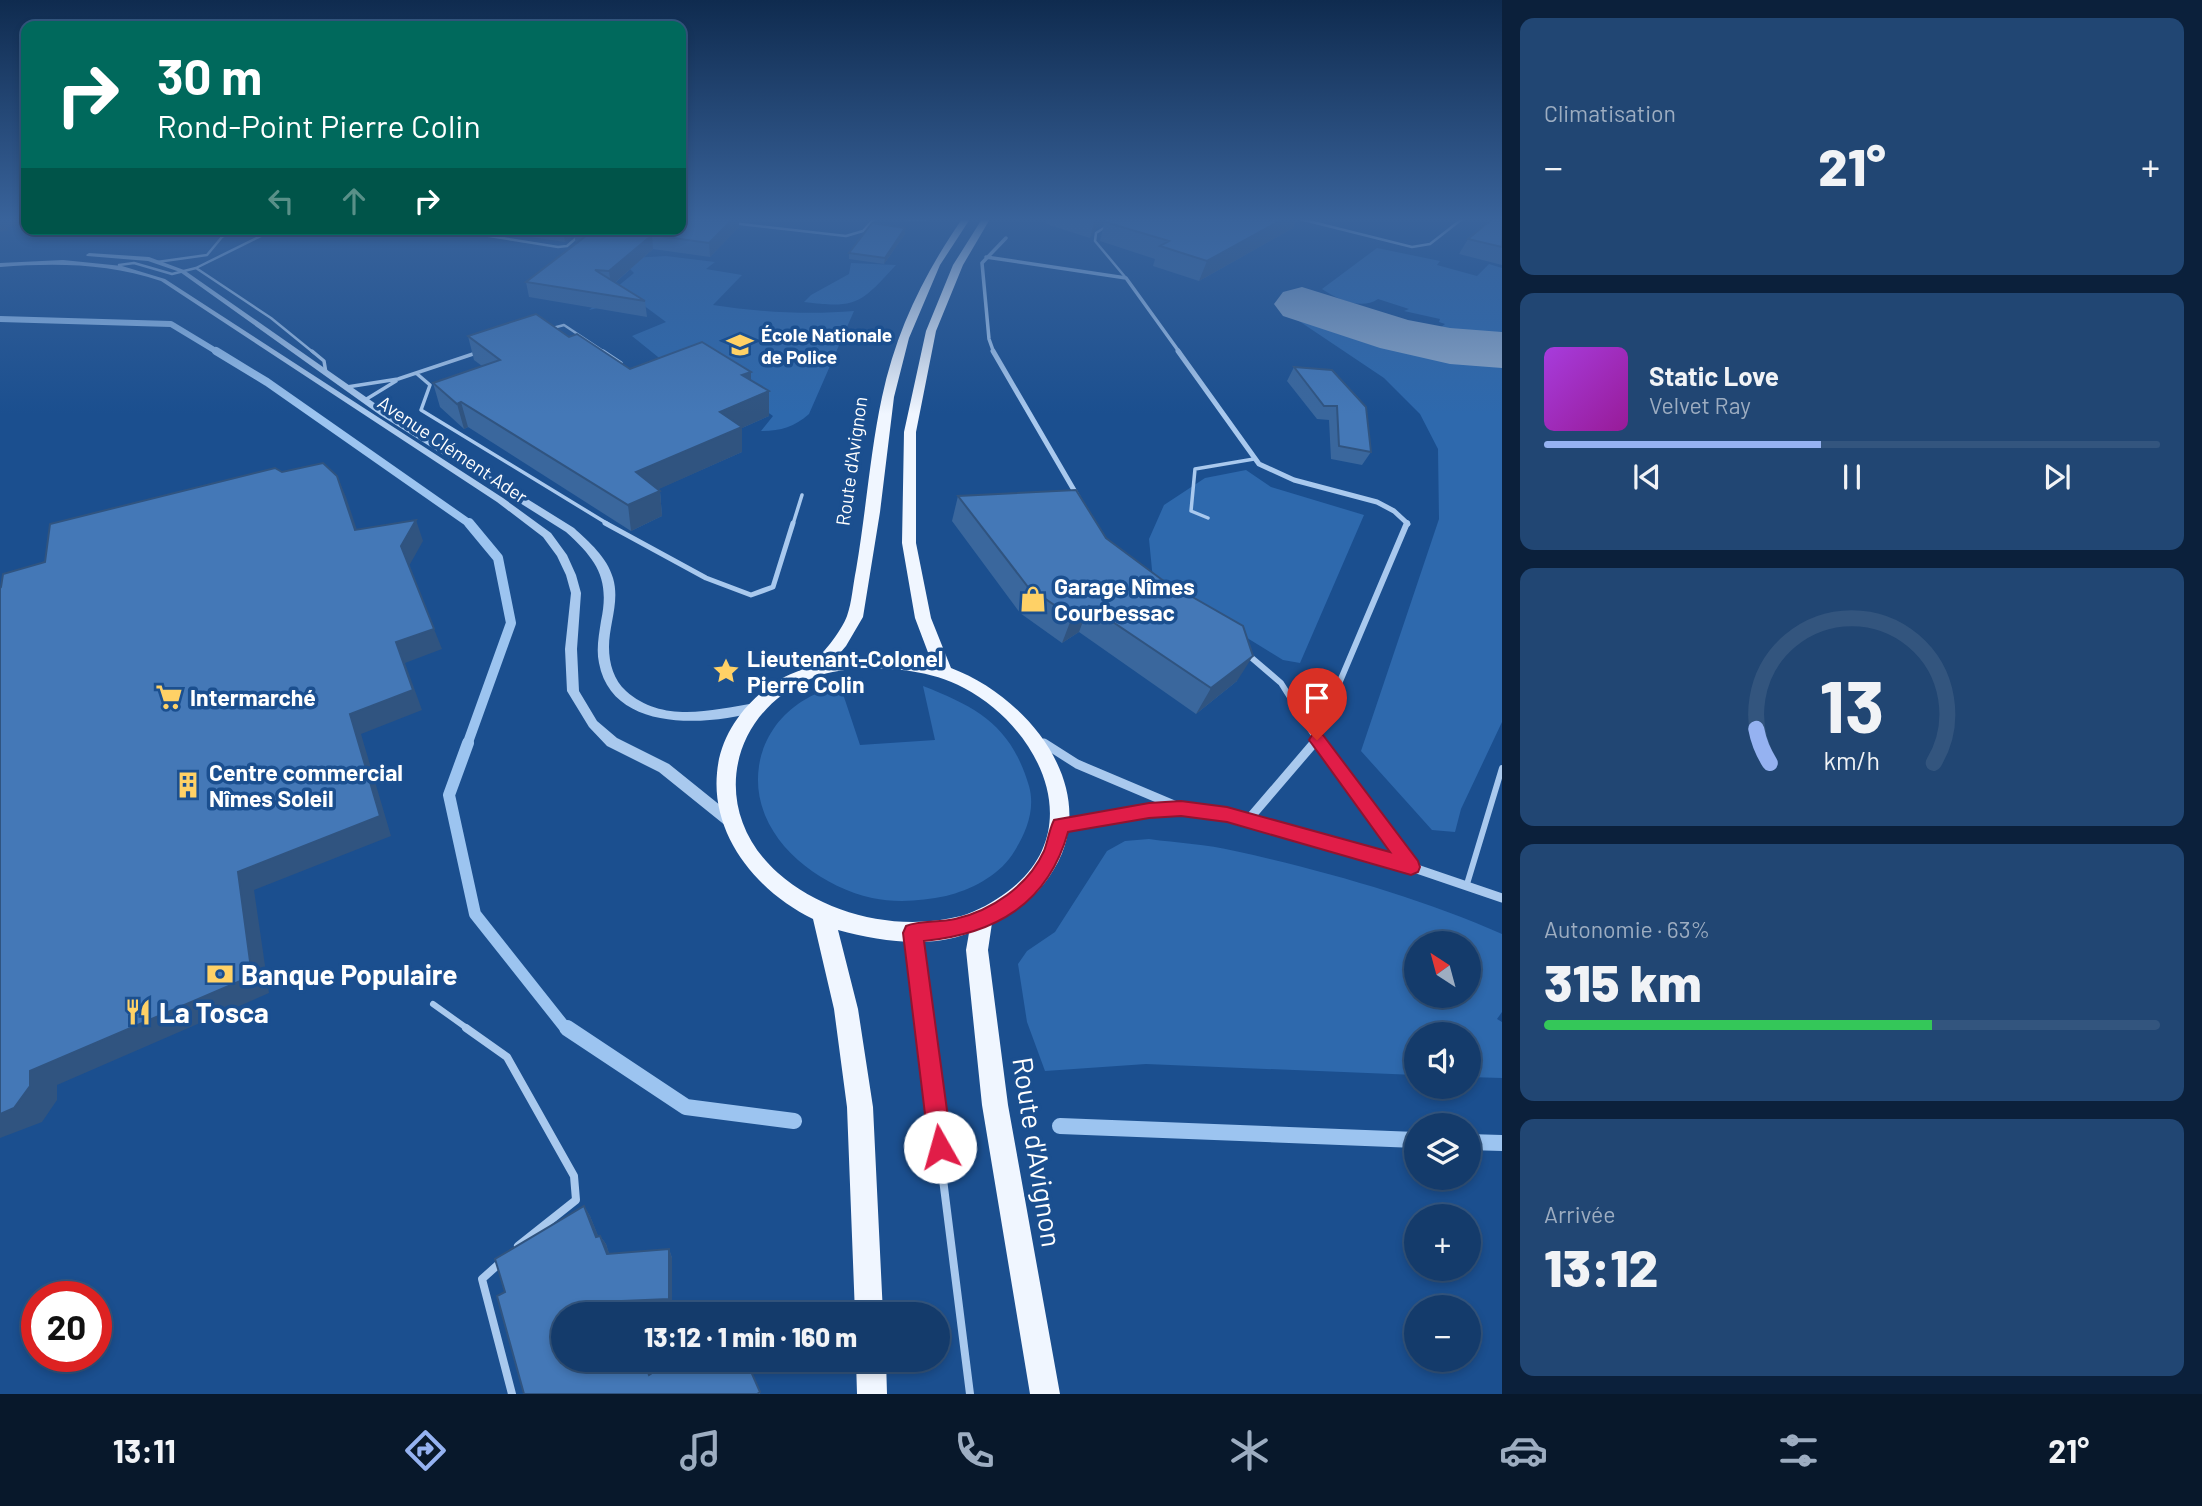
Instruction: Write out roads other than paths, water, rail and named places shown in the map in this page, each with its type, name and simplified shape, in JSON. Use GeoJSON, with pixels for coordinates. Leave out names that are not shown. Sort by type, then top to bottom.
{"type":"FeatureCollection","features":[{"type":"Feature","properties":{"kind":"main road","name":"Route d'Avignon"},"geometry":{"type":"LineString","coordinates":[[814,671],[840,642],[855,617],[873,512],[888,397],[904,338],[927,284]]}},
{"type":"Feature","properties":{"kind":"main road"},"geometry":{"type":"LineString","coordinates":[[944,673],[923,618],[909,543],[910,432],[932,331],[950,284]]}},
{"type":"Feature","properties":{"kind":"main road"},"geometry":{"type":"LineString","coordinates":[[856,662],[900,662],[944,673],[996,699],[1019,718],[1037,740],[1052,766],[1060,795],[1060,825],[1052,854],[1037,880],[1013,903],[982,920],[954,929],[913,933],[872,930],[823,914],[782,889],[751,858],[733,823],[725,791],[727,760],[737,733],[755,708],[782,686],[814,671],[856,662]]}},
{"type":"Feature","properties":{"kind":"main road"},"geometry":{"type":"LineString","coordinates":[[823,914],[846,1009],[860,1107],[868,1302]]}},
{"type":"Feature","properties":{"kind":"main road","name":"Route d'Avignon"},"geometry":{"type":"LineString","coordinates":[[982,920],[977,950],[995,1105],[1045,1394]]}},
{"type":"Feature","properties":{"kind":"main road"},"geometry":{"type":"LineString","coordinates":[[871,1372],[872,1394]]}},
{"type":"Feature","properties":{"kind":"street","name":"Avenue Clément Ader"},"geometry":{"type":"LineString","coordinates":[[169,284],[500,500],[547,535],[562,555],[576,593],[571,674],[573,691],[593,724],[612,742],[664,768],[733,823]]}},
{"type":"Feature","properties":{"kind":"street","name":"Avenue Clément Ader"},"geometry":{"type":"LineString","coordinates":[[200,284],[365,400],[570,530],[596,554],[609,585],[609,609],[603,649],[605,671],[614,689],[634,703],[656,712],[685,717],[755,708]]}},
{"type":"Feature","properties":{"kind":"street"},"geometry":{"type":"LineString","coordinates":[[983,284],[989,339],[995,356],[1082,502]]}},
{"type":"Feature","properties":{"kind":"street"},"geometry":{"type":"LineString","coordinates":[[1130,284],[1254,458],[1265,468],[1388,507],[1407,522],[1408,526],[1317,740],[1248,820]]}},
{"type":"Feature","properties":{"kind":"street"},"geometry":{"type":"LineString","coordinates":[[1234,645],[1279,677],[1293,694],[1317,740],[1411,867]]}},
{"type":"Feature","properties":{"kind":"street"},"geometry":{"type":"LineString","coordinates":[[1037,740],[1077,764],[1181,808],[1248,820],[1467,884],[1502,898]]}},
{"type":"Feature","properties":{"kind":"street"},"geometry":{"type":"LineString","coordinates":[[1060,825],[1181,808]]}},
{"type":"Feature","properties":{"kind":"lane"},"geometry":{"type":"LineString","coordinates":[[220,284],[271,318],[324,361],[326,373]]}},
{"type":"Feature","properties":{"kind":"lane"},"geometry":{"type":"LineString","coordinates":[[540,332],[564,325],[621,363]]}},
{"type":"Feature","properties":{"kind":"lane"},"geometry":{"type":"LineString","coordinates":[[347,387],[398,379],[481,351]]}},
{"type":"Feature","properties":{"kind":"lane"},"geometry":{"type":"LineString","coordinates":[[416,373],[430,385],[421,410],[429,416],[538,485],[618,531],[697,573],[749,596],[766,592],[773,587],[802,495]]}},
{"type":"Feature","properties":{"kind":"lane"},"geometry":{"type":"LineString","coordinates":[[365,400],[398,379]]}},
{"type":"Feature","properties":{"kind":"lane"},"geometry":{"type":"LineString","coordinates":[[1209,518],[1191,511],[1195,469],[1254,458]]}},
{"type":"Feature","properties":{"kind":"lane"},"geometry":{"type":"LineString","coordinates":[[1467,884],[1501,779],[1502,768]]}},
{"type":"Feature","properties":{"kind":"lane"},"geometry":{"type":"LineString","coordinates":[[913,933],[970,1394]]}},
{"type":"Feature","properties":{"kind":"lane"},"geometry":{"type":"LineString","coordinates":[[433,1004],[507,1056],[574,1176],[576,1200],[527,1238],[482,1279],[512,1394]]}},
{"type":"Feature","properties":{"kind":"waterway"},"geometry":{"type":"LineString","coordinates":[[0,319],[171,324],[219,353]]}},
{"type":"Feature","properties":{"kind":"waterway"},"geometry":{"type":"LineString","coordinates":[[216,351],[267,382],[470,524]]}},
{"type":"Feature","properties":{"kind":"waterway"},"geometry":{"type":"LineString","coordinates":[[467,745],[511,623],[498,558],[470,524]]}},
{"type":"Feature","properties":{"kind":"waterway"},"geometry":{"type":"LineString","coordinates":[[468,743],[449,795],[475,914],[563,1025],[569,1029]]}},
{"type":"Feature","properties":{"kind":"waterway"},"geometry":{"type":"LineString","coordinates":[[567,1028],[686,1107],[794,1121]]}},
{"type":"Feature","properties":{"kind":"waterway"},"geometry":{"type":"LineString","coordinates":[[1060,1126],[1404,1140]]}},
{"type":"Feature","properties":{"kind":"waterway"},"geometry":{"type":"LineString","coordinates":[[1481,1142],[1502,1143]]}},
{"type":"Feature","properties":{"kind":"place","name":"École Nationale de Police"},"geometry":{"type":"Point","coordinates":[740,345]}},
{"type":"Feature","properties":{"kind":"place","name":"Garage Nîmes Courbessac"},"geometry":{"type":"Point","coordinates":[1033,599]}},
{"type":"Feature","properties":{"kind":"place","name":"Lieutenant-Colonel Pierre Colin"},"geometry":{"type":"Point","coordinates":[726,671]}},
{"type":"Feature","properties":{"kind":"place","name":"Intermarché"},"geometry":{"type":"Point","coordinates":[169,697]}},
{"type":"Feature","properties":{"kind":"place","name":"Centre commercial Nîmes Soleil"},"geometry":{"type":"Point","coordinates":[188,785]}},
{"type":"Feature","properties":{"kind":"place","name":"Banque Populaire"},"geometry":{"type":"Point","coordinates":[220,974]}},
{"type":"Feature","properties":{"kind":"place","name":"La Tosca"},"geometry":{"type":"Point","coordinates":[138,1012]}}]}
